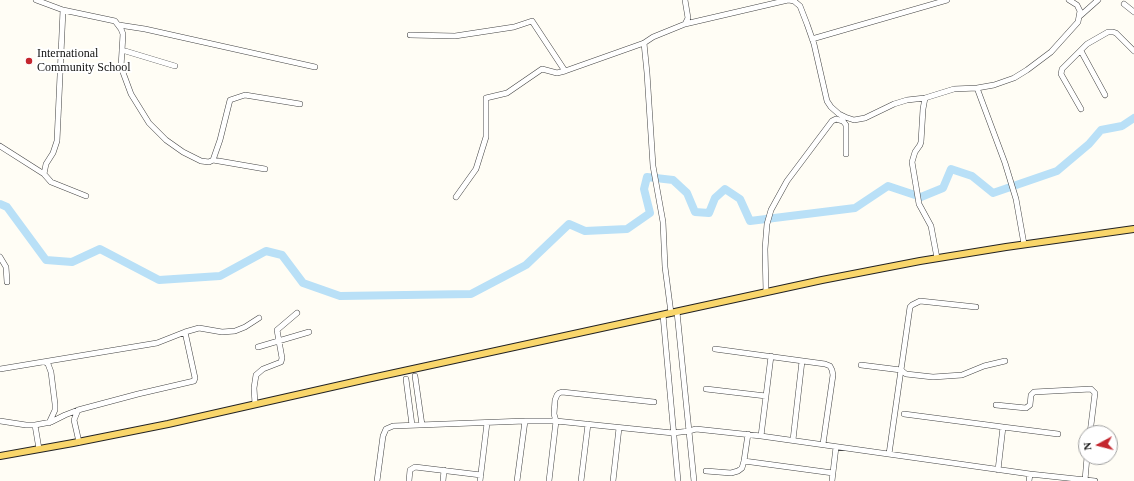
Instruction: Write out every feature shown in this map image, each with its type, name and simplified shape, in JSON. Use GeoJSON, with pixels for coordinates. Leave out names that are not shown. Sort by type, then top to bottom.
{"type":"FeatureCollection","features":[{"type":"Feature","properties":{"kind":"main road"},"geometry":{"type":"LineString","coordinates":[[0,456],[168,424],[766,292],[937,258],[1134,229]]}},
{"type":"Feature","properties":{"kind":"street"},"geometry":{"type":"LineString","coordinates":[[36,0],[63,10],[115,21],[122,29],[121,67],[131,94],[149,123],[166,140],[183,152],[202,161],[209,162],[213,160],[264,169]]}},
{"type":"Feature","properties":{"kind":"street"},"geometry":{"type":"LineString","coordinates":[[685,0],[688,18],[685,24]]}},
{"type":"Feature","properties":{"kind":"street"},"geometry":{"type":"LineString","coordinates":[[456,197],[476,169],[486,137],[486,98],[507,94],[542,69],[556,73],[565,71],[644,43],[653,36],[685,24],[789,0],[794,1],[800,6],[812,39],[827,101],[831,108],[845,118],[854,120],[865,118],[894,104],[907,100],[925,98],[954,89],[977,88],[1007,81],[1027,70],[1051,52],[1078,22],[1080,11],[1077,5],[1069,0]]}},
{"type":"Feature","properties":{"kind":"street"},"geometry":{"type":"LineString","coordinates":[[812,39],[947,0]]}},
{"type":"Feature","properties":{"kind":"street"},"geometry":{"type":"LineString","coordinates":[[1080,16],[1098,0]]}},
{"type":"Feature","properties":{"kind":"street"},"geometry":{"type":"LineString","coordinates":[[1124,4],[1134,12]]}},
{"type":"Feature","properties":{"kind":"street"},"geometry":{"type":"LineString","coordinates":[[44,174],[46,164],[53,153],[57,141],[63,10]]}},
{"type":"Feature","properties":{"kind":"street"},"geometry":{"type":"LineString","coordinates":[[410,35],[455,36],[514,27],[532,21],[565,71]]}},
{"type":"Feature","properties":{"kind":"street"},"geometry":{"type":"LineString","coordinates":[[119,26],[145,29],[315,67]]}},
{"type":"Feature","properties":{"kind":"street"},"geometry":{"type":"LineString","coordinates":[[1081,109],[1060,72],[1087,44],[1108,32],[1116,33],[1134,51]]}},
{"type":"Feature","properties":{"kind":"street"},"geometry":{"type":"LineString","coordinates":[[644,43],[653,166],[663,222],[665,267],[674,313],[694,481]]}},
{"type":"Feature","properties":{"kind":"street"},"geometry":{"type":"LineString","coordinates":[[122,50],[175,66]]}},
{"type":"Feature","properties":{"kind":"street"},"geometry":{"type":"LineString","coordinates":[[1081,51],[1105,95]]}},
{"type":"Feature","properties":{"kind":"street"},"geometry":{"type":"LineString","coordinates":[[977,88],[1005,162],[1016,199],[1024,244]]}},
{"type":"Feature","properties":{"kind":"street"},"geometry":{"type":"LineString","coordinates":[[213,160],[220,140],[230,100],[245,95],[300,104]]}},
{"type":"Feature","properties":{"kind":"street"},"geometry":{"type":"LineString","coordinates":[[925,98],[921,142],[915,152],[912,162],[919,204],[931,226],[937,258]]}},
{"type":"Feature","properties":{"kind":"street"},"geometry":{"type":"LineString","coordinates":[[766,292],[765,248],[767,224],[771,210],[787,181],[832,121],[836,119],[843,121],[846,125],[846,154]]}},
{"type":"Feature","properties":{"kind":"street"},"geometry":{"type":"LineString","coordinates":[[0,146],[44,174],[51,182],[86,196]]}},
{"type":"Feature","properties":{"kind":"street"},"geometry":{"type":"LineString","coordinates":[[0,257],[6,268],[7,282]]}},
{"type":"Feature","properties":{"kind":"street"},"geometry":{"type":"LineString","coordinates":[[889,454],[910,308],[912,304],[920,301],[976,306]]}},
{"type":"Feature","properties":{"kind":"street"},"geometry":{"type":"LineString","coordinates":[[255,404],[254,388],[256,375],[263,369],[281,362],[282,358],[277,330],[297,313]]}},
{"type":"Feature","properties":{"kind":"street"},"geometry":{"type":"LineString","coordinates":[[663,315],[678,481]]}},
{"type":"Feature","properties":{"kind":"street"},"geometry":{"type":"LineString","coordinates":[[0,369],[157,343],[199,328],[222,332],[235,331],[246,327],[259,318]]}},
{"type":"Feature","properties":{"kind":"street"},"geometry":{"type":"LineString","coordinates":[[0,421],[26,425],[49,423],[78,410],[194,381],[195,378],[185,332]]}},
{"type":"Feature","properties":{"kind":"street"},"geometry":{"type":"LineString","coordinates":[[258,347],[309,332]]}},
{"type":"Feature","properties":{"kind":"street"},"geometry":{"type":"LineString","coordinates":[[715,349],[771,356],[830,366],[833,374],[823,444]]}},
{"type":"Feature","properties":{"kind":"street"},"geometry":{"type":"LineString","coordinates":[[761,436],[771,356]]}},
{"type":"Feature","properties":{"kind":"street"},"geometry":{"type":"LineString","coordinates":[[793,440],[802,361]]}},
{"type":"Feature","properties":{"kind":"street"},"geometry":{"type":"LineString","coordinates":[[861,365],[901,370],[906,374],[933,377],[962,375],[984,366],[1005,361]]}},
{"type":"Feature","properties":{"kind":"street"},"geometry":{"type":"LineString","coordinates":[[44,362],[48,364],[51,372],[55,404],[55,410],[49,423]]}},
{"type":"Feature","properties":{"kind":"street"},"geometry":{"type":"LineString","coordinates":[[415,376],[422,425]]}},
{"type":"Feature","properties":{"kind":"street"},"geometry":{"type":"LineString","coordinates":[[406,378],[412,425]]}},
{"type":"Feature","properties":{"kind":"street"},"geometry":{"type":"LineString","coordinates":[[706,389],[766,396]]}},
{"type":"Feature","properties":{"kind":"street"},"geometry":{"type":"LineString","coordinates":[[996,405],[1026,408],[1030,405],[1034,392],[1091,389],[1095,393],[1091,425]]}},
{"type":"Feature","properties":{"kind":"street"},"geometry":{"type":"LineString","coordinates":[[549,481],[556,421],[554,414],[556,395],[562,392],[654,402]]}},
{"type":"Feature","properties":{"kind":"street"},"geometry":{"type":"LineString","coordinates":[[78,410],[74,420],[78,442]]}},
{"type":"Feature","properties":{"kind":"street"},"geometry":{"type":"LineString","coordinates":[[904,414],[1058,434]]}},
{"type":"Feature","properties":{"kind":"street"},"geometry":{"type":"LineString","coordinates":[[377,481],[383,436],[386,429],[393,426],[525,421],[556,421],[673,433],[689,431],[696,428],[823,444],[998,470],[1095,481]]}},
{"type":"Feature","properties":{"kind":"street"},"geometry":{"type":"LineString","coordinates":[[517,481],[525,421]]}},
{"type":"Feature","properties":{"kind":"street"},"geometry":{"type":"LineString","coordinates":[[409,481],[410,470],[415,467],[444,470],[480,478],[487,423]]}},
{"type":"Feature","properties":{"kind":"street"},"geometry":{"type":"LineString","coordinates":[[581,481],[588,424]]}},
{"type":"Feature","properties":{"kind":"street"},"geometry":{"type":"LineString","coordinates":[[35,425],[39,449]]}},
{"type":"Feature","properties":{"kind":"street"},"geometry":{"type":"LineString","coordinates":[[998,470],[1003,427]]}},
{"type":"Feature","properties":{"kind":"street"},"geometry":{"type":"LineString","coordinates":[[613,481],[619,428]]}},
{"type":"Feature","properties":{"kind":"street"},"geometry":{"type":"LineString","coordinates":[[706,471],[734,472],[742,468],[748,434]]}},
{"type":"Feature","properties":{"kind":"street"},"geometry":{"type":"LineString","coordinates":[[832,481],[836,447]]}},
{"type":"Feature","properties":{"kind":"street"},"geometry":{"type":"LineString","coordinates":[[744,461],[833,473]]}},
{"type":"Feature","properties":{"kind":"street"},"geometry":{"type":"LineString","coordinates":[[1085,480],[1087,465]]}},
{"type":"Feature","properties":{"kind":"street"},"geometry":{"type":"LineString","coordinates":[[443,481],[444,470]]}},
{"type":"Feature","properties":{"kind":"street"},"geometry":{"type":"LineString","coordinates":[[1029,481],[1030,474]]}},
{"type":"Feature","properties":{"kind":"waterway"},"geometry":{"type":"LineString","coordinates":[[0,204],[7,207],[46,260],[72,262],[100,249],[159,280],[220,276],[266,251],[282,255],[303,283],[340,296],[471,294],[526,265],[569,224],[585,231],[627,229],[650,213],[644,189],[647,177],[673,180],[687,193],[695,212],[709,213],[715,198],[725,189],[740,199],[750,221],[855,208],[888,186],[921,197],[943,188],[951,169],[972,176],[993,193],[1057,171],[1089,144],[1101,130],[1122,126],[1134,118]]}},
{"type":"Feature","properties":{"kind":"place","name":"International Community School"},"geometry":{"type":"Point","coordinates":[29,61]}}]}
